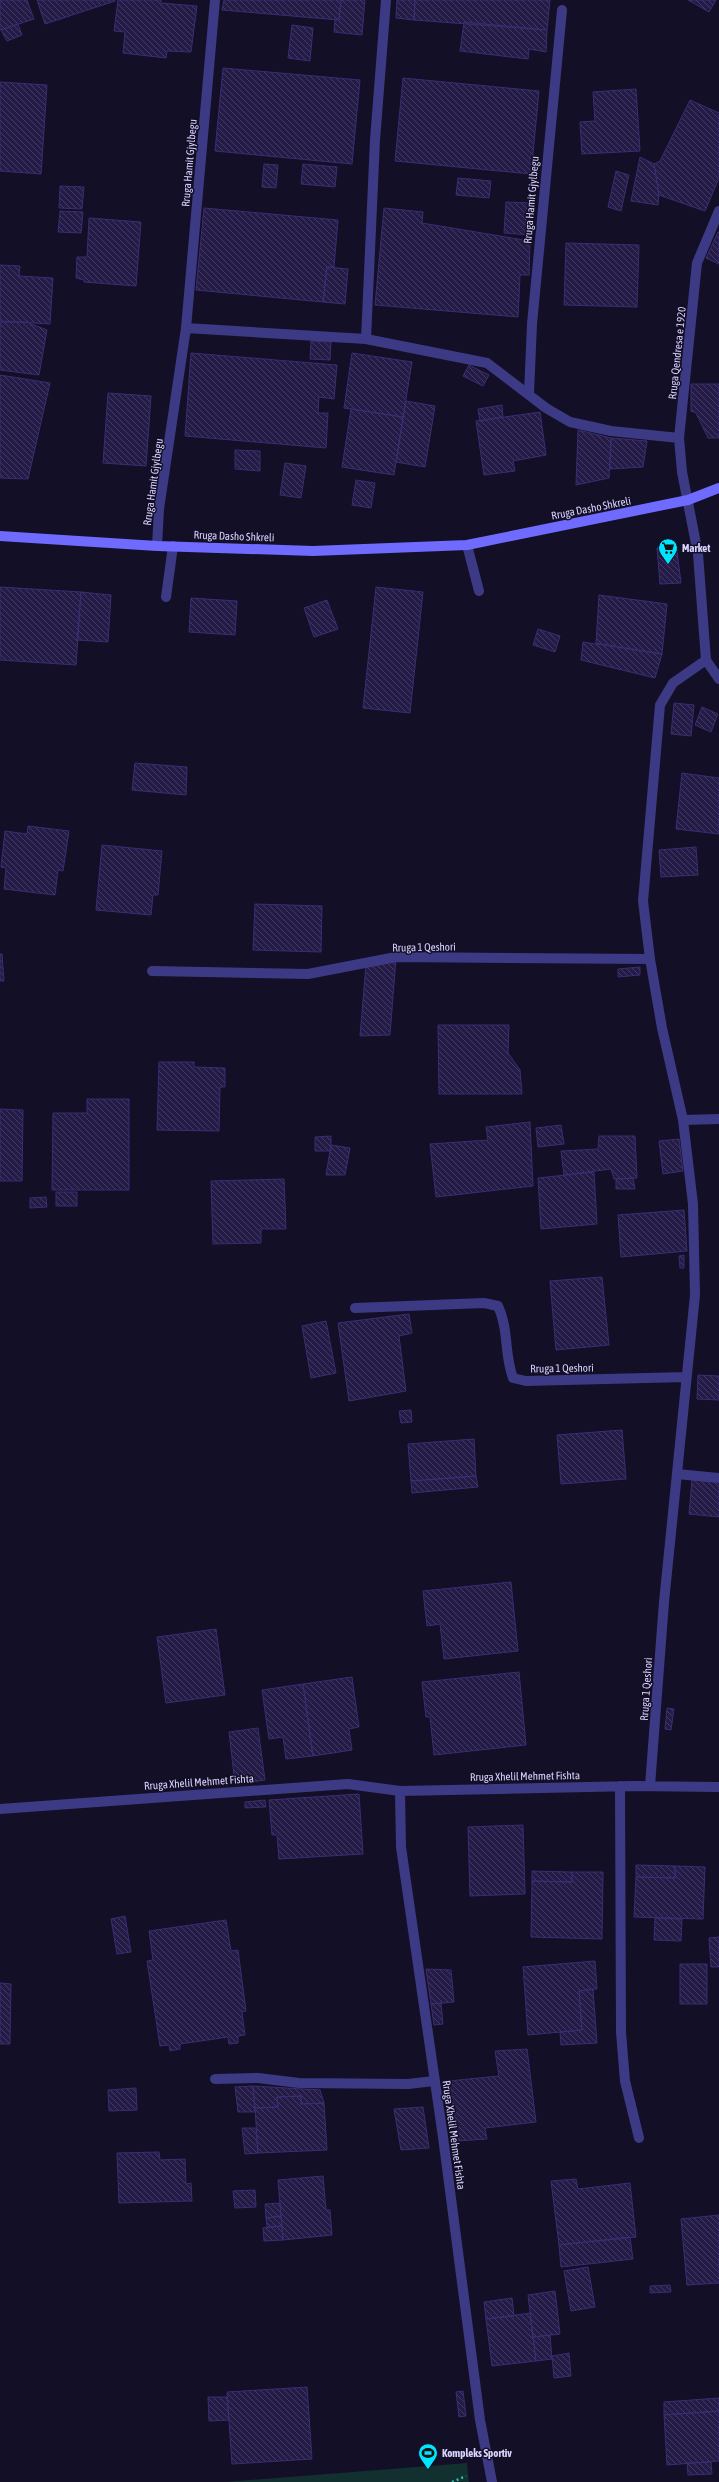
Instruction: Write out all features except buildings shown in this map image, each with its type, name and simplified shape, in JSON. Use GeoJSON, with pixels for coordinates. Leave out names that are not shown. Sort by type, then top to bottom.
{"type":"FeatureCollection","features":[{"type":"Feature","properties":{"kind":"main road","name":"Rruga Dasho Shkreli"},"geometry":{"type":"LineString","coordinates":[[0,536],[157,546],[313,551],[467,545],[688,500],[719,488]]}},
{"type":"Feature","properties":{"kind":"street","name":"Rruga Hamit Gjylbegu"},"geometry":{"type":"LineString","coordinates":[[157,546],[160,509],[186,328],[216,0]]}},
{"type":"Feature","properties":{"kind":"street"},"geometry":{"type":"LineString","coordinates":[[366,339],[376,140],[386,0]]}},
{"type":"Feature","properties":{"kind":"street","name":"Rruga Hamit Gjylbegu"},"geometry":{"type":"LineString","coordinates":[[529,393],[532,324],[562,10]]}},
{"type":"Feature","properties":{"kind":"street","name":"Rruga Qendresa e 1920"},"geometry":{"type":"LineString","coordinates":[[706,660],[698,554],[679,438],[697,263],[719,211]]}},
{"type":"Feature","properties":{"kind":"street"},"geometry":{"type":"LineString","coordinates":[[186,328],[366,339],[487,363],[529,393],[546,408],[570,422],[611,431],[679,438]]}},
{"type":"Feature","properties":{"kind":"street"},"geometry":{"type":"LineString","coordinates":[[467,545],[479,591]]}},
{"type":"Feature","properties":{"kind":"street"},"geometry":{"type":"LineString","coordinates":[[166,597],[173,546]]}},
{"type":"Feature","properties":{"kind":"street"},"geometry":{"type":"LineString","coordinates":[[706,660],[719,679]]}},
{"type":"Feature","properties":{"kind":"street","name":"Rruga 1 Qeshori"},"geometry":{"type":"LineString","coordinates":[[650,1786],[677,1474],[695,1295],[693,1204],[683,1120],[662,1028],[650,958],[643,901],[660,706],[673,683],[706,660]]}},
{"type":"Feature","properties":{"kind":"street","name":"Rruga 1 Qeshori"},"geometry":{"type":"LineString","coordinates":[[152,971],[308,974],[396,957],[650,958]]}},
{"type":"Feature","properties":{"kind":"street"},"geometry":{"type":"LineString","coordinates":[[683,1120],[719,1119]]}},
{"type":"Feature","properties":{"kind":"street","name":"Rruga 1 Qeshori"},"geometry":{"type":"LineString","coordinates":[[354,1308],[484,1303],[498,1306],[504,1318],[512,1378],[526,1381],[686,1377]]}},
{"type":"Feature","properties":{"kind":"street"},"geometry":{"type":"LineString","coordinates":[[677,1474],[719,1478]]}},
{"type":"Feature","properties":{"kind":"street","name":"Rruga Xhelil Mehmet Fishta"},"geometry":{"type":"LineString","coordinates":[[0,1809],[348,1784],[400,1791],[620,1786],[719,1788]]}},
{"type":"Feature","properties":{"kind":"street"},"geometry":{"type":"LineString","coordinates":[[620,1786],[621,2032],[625,2081],[639,2138]]}},
{"type":"Feature","properties":{"kind":"street","name":"Rruga Xhelil Mehmet Fishta"},"geometry":{"type":"LineString","coordinates":[[400,1791],[401,1846],[480,2420],[488,2472],[492,2482]]}},
{"type":"Feature","properties":{"kind":"street"},"geometry":{"type":"LineString","coordinates":[[215,2079],[258,2078],[299,2083],[408,2084],[434,2081]]}},
{"type":"Feature","properties":{"kind":"green space","name":"Kompleks Sportiv"},"geometry":{"type":"Polygon","coordinates":[[[467,2463],[469,2482],[225,2482],[467,2463]]]}},
{"type":"Feature","properties":{"kind":"place","name":"Market"},"geometry":{"type":"Point","coordinates":[668,565]}},
{"type":"Feature","properties":{"kind":"place","name":"Kompleks Sportiv"},"geometry":{"type":"Point","coordinates":[428,2470]}}]}
